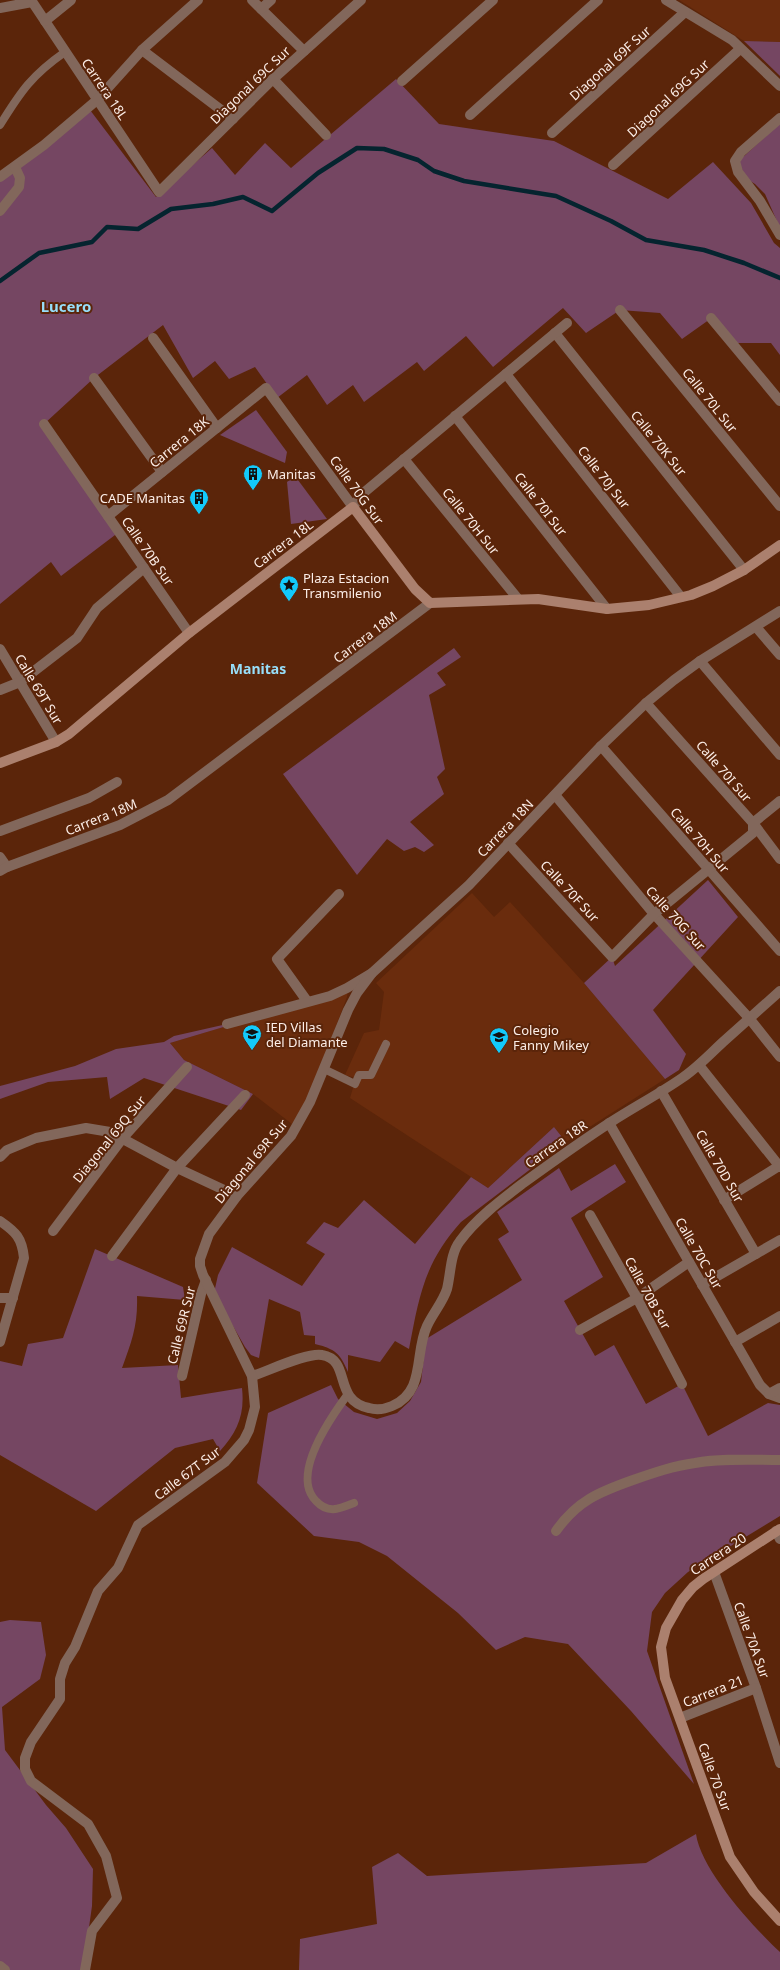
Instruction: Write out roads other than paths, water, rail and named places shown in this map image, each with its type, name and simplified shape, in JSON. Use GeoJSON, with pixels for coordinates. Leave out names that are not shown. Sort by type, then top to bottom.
{"type":"FeatureCollection","features":[{"type":"Feature","properties":{"kind":"street"},"geometry":{"type":"LineString","coordinates":[[45,21],[71,0]]}},
{"type":"Feature","properties":{"kind":"street"},"geometry":{"type":"LineString","coordinates":[[0,177],[15,167],[97,100],[142,50],[198,0]]}},
{"type":"Feature","properties":{"kind":"street"},"geometry":{"type":"LineString","coordinates":[[252,0],[304,51]]}},
{"type":"Feature","properties":{"kind":"street"},"geometry":{"type":"LineString","coordinates":[[261,9],[271,0]]}},
{"type":"Feature","properties":{"kind":"street","name":"Diagonal 69C Sur"},"geometry":{"type":"LineString","coordinates":[[159,192],[273,80],[361,0]]}},
{"type":"Feature","properties":{"kind":"street"},"geometry":{"type":"LineString","coordinates":[[402,81],[493,0]]}},
{"type":"Feature","properties":{"kind":"street"},"geometry":{"type":"LineString","coordinates":[[470,115],[598,0]]}},
{"type":"Feature","properties":{"kind":"street"},"geometry":{"type":"LineString","coordinates":[[666,0],[732,40],[780,86]]}},
{"type":"Feature","properties":{"kind":"street"},"geometry":{"type":"LineString","coordinates":[[0,8],[31,1]]}},
{"type":"Feature","properties":{"kind":"street","name":"Carrera 18L"},"geometry":{"type":"LineString","coordinates":[[31,1],[159,192]]}},
{"type":"Feature","properties":{"kind":"street","name":"Diagonal 69F Sur"},"geometry":{"type":"LineString","coordinates":[[552,133],[685,12]]}},
{"type":"Feature","properties":{"kind":"street","name":"Diagonal 69G Sur"},"geometry":{"type":"LineString","coordinates":[[613,165],[740,49]]}},
{"type":"Feature","properties":{"kind":"street"},"geometry":{"type":"LineString","coordinates":[[142,50],[233,119]]}},
{"type":"Feature","properties":{"kind":"street"},"geometry":{"type":"LineString","coordinates":[[273,80],[326,135]]}},
{"type":"Feature","properties":{"kind":"street"},"geometry":{"type":"LineString","coordinates":[[780,118],[741,152],[735,161],[738,172],[760,201],[780,235]]}},
{"type":"Feature","properties":{"kind":"street"},"geometry":{"type":"LineString","coordinates":[[0,211],[19,186],[20,178],[15,167]]}},
{"type":"Feature","properties":{"kind":"street","name":"Calle 70L Sur"},"geometry":{"type":"LineString","coordinates":[[620,310],[780,506]]}},
{"type":"Feature","properties":{"kind":"street"},"geometry":{"type":"LineString","coordinates":[[711,318],[780,401]]}},
{"type":"Feature","properties":{"kind":"street","name":"Carrera 18L"},"geometry":{"type":"LineString","coordinates":[[0,763],[56,742],[83,723],[189,633],[353,507],[361,495],[567,323]]}},
{"type":"Feature","properties":{"kind":"street","name":"Calle 70K Sur"},"geometry":{"type":"LineString","coordinates":[[555,333],[744,570]]}},
{"type":"Feature","properties":{"kind":"street"},"geometry":{"type":"LineString","coordinates":[[153,338],[217,428]]}},
{"type":"Feature","properties":{"kind":"street","name":"Calle 70J Sur"},"geometry":{"type":"LineString","coordinates":[[506,374],[681,597]]}},
{"type":"Feature","properties":{"kind":"street"},"geometry":{"type":"LineString","coordinates":[[94,378],[162,472]]}},
{"type":"Feature","properties":{"kind":"street","name":"Carrera 18K"},"geometry":{"type":"LineString","coordinates":[[108,516],[266,388]]}},
{"type":"Feature","properties":{"kind":"street","name":"Calle 70G Sur"},"geometry":{"type":"LineString","coordinates":[[266,388],[415,589],[430,603]]}},
{"type":"Feature","properties":{"kind":"street","name":"Calle 70I Sur"},"geometry":{"type":"LineString","coordinates":[[455,416],[607,609]]}},
{"type":"Feature","properties":{"kind":"street","name":"Calle 70B Sur"},"geometry":{"type":"LineString","coordinates":[[44,424],[189,633]]}},
{"type":"Feature","properties":{"kind":"street","name":"Calle 70H Sur"},"geometry":{"type":"LineString","coordinates":[[404,459],[518,599]]}},
{"type":"Feature","properties":{"kind":"street"},"geometry":{"type":"LineString","coordinates":[[430,603],[518,599],[560,601],[607,609],[629,608],[681,597],[713,586],[744,570],[780,545]]}},
{"type":"Feature","properties":{"kind":"street"},"geometry":{"type":"LineString","coordinates":[[0,690],[20,682],[77,638],[97,608],[144,568]]}},
{"type":"Feature","properties":{"kind":"street","name":"Carrera 18M"},"geometry":{"type":"LineString","coordinates":[[3,869],[120,825],[168,800],[430,603]]}},
{"type":"Feature","properties":{"kind":"street","name":"Carrera 18N"},"geometry":{"type":"LineString","coordinates":[[227,1024],[330,996],[372,973],[469,884],[601,746],[646,703],[700,661],[780,611]]}},
{"type":"Feature","properties":{"kind":"street"},"geometry":{"type":"LineString","coordinates":[[756,627],[780,656]]}},
{"type":"Feature","properties":{"kind":"street","name":"Calle 69T Sur"},"geometry":{"type":"LineString","coordinates":[[0,648],[56,742]]}},
{"type":"Feature","properties":{"kind":"street"},"geometry":{"type":"LineString","coordinates":[[700,661],[780,755]]}},
{"type":"Feature","properties":{"kind":"street","name":"Calle 70I Sur"},"geometry":{"type":"LineString","coordinates":[[646,703],[753,823],[780,858]]}},
{"type":"Feature","properties":{"kind":"street","name":"Calle 70H Sur"},"geometry":{"type":"LineString","coordinates":[[601,746],[780,950]]}},
{"type":"Feature","properties":{"kind":"street"},"geometry":{"type":"LineString","coordinates":[[0,831],[90,798],[117,782]]}},
{"type":"Feature","properties":{"kind":"street","name":"Calle 70G Sur"},"geometry":{"type":"LineString","coordinates":[[555,795],[654,914],[749,1018],[780,1057]]}},
{"type":"Feature","properties":{"kind":"street"},"geometry":{"type":"LineString","coordinates":[[654,914],[708,868],[753,833],[753,823],[780,800]]}},
{"type":"Feature","properties":{"kind":"street","name":"Calle 70F Sur"},"geometry":{"type":"LineString","coordinates":[[508,843],[612,957],[654,914]]}},
{"type":"Feature","properties":{"kind":"street"},"geometry":{"type":"LineString","coordinates":[[0,857],[3,869]]}},
{"type":"Feature","properties":{"kind":"street"},"geometry":{"type":"LineString","coordinates":[[308,1001],[277,959],[339,894]]}},
{"type":"Feature","properties":{"kind":"street","name":"Diagonal 69R Sur"},"geometry":{"type":"LineString","coordinates":[[206,1280],[200,1266],[202,1250],[209,1234],[237,1196],[291,1136],[310,1102],[348,1010],[357,993],[372,973]]}},
{"type":"Feature","properties":{"kind":"street","name":"Carrera 18R"},"geometry":{"type":"LineString","coordinates":[[348,1394],[354,1402],[366,1408],[379,1409],[392,1406],[408,1394],[416,1381],[420,1344],[426,1326],[446,1291],[452,1261],[460,1241],[494,1206],[547,1166],[609,1123],[661,1091],[699,1065],[780,991]]}},
{"type":"Feature","properties":{"kind":"street"},"geometry":{"type":"LineString","coordinates":[[699,1065],[780,1166],[724,1200]]}},
{"type":"Feature","properties":{"kind":"street","name":"Diagonal 69Q Sur"},"geometry":{"type":"LineString","coordinates":[[53,1231],[122,1139],[187,1067]]}},
{"type":"Feature","properties":{"kind":"street","name":"Calle 70D Sur"},"geometry":{"type":"LineString","coordinates":[[661,1091],[756,1254]]}},
{"type":"Feature","properties":{"kind":"street"},"geometry":{"type":"LineString","coordinates":[[112,1256],[177,1168],[245,1095]]}},
{"type":"Feature","properties":{"kind":"street","name":"Calle 70C Sur"},"geometry":{"type":"LineString","coordinates":[[609,1123],[760,1385],[769,1394]]}},
{"type":"Feature","properties":{"kind":"street"},"geometry":{"type":"LineString","coordinates":[[0,1157],[7,1150],[26,1141],[86,1128],[110,1132],[177,1168],[237,1196]]}},
{"type":"Feature","properties":{"kind":"street","name":"Calle 70B Sur"},"geometry":{"type":"LineString","coordinates":[[590,1216],[637,1298],[682,1384]]}},
{"type":"Feature","properties":{"kind":"street"},"geometry":{"type":"LineString","coordinates":[[0,1221],[16,1232],[23,1246],[24,1258],[23,1266],[0,1342]]}},
{"type":"Feature","properties":{"kind":"street"},"geometry":{"type":"LineString","coordinates":[[702,1285],[780,1240]]}},
{"type":"Feature","properties":{"kind":"street"},"geometry":{"type":"LineString","coordinates":[[580,1330],[637,1298],[689,1262]]}},
{"type":"Feature","properties":{"kind":"street","name":"Calle 69R Sur"},"geometry":{"type":"LineString","coordinates":[[182,1376],[201,1294],[206,1280]]}},
{"type":"Feature","properties":{"kind":"street","name":"Calle 67T Sur"},"geometry":{"type":"LineString","coordinates":[[85,1970],[92,1931],[117,1898],[106,1856],[88,1824],[31,1781],[25,1769],[26,1758],[31,1742],[60,1699],[60,1679],[64,1663],[74,1647],[98,1591],[118,1568],[138,1526],[211,1474],[229,1458],[241,1444],[249,1430],[255,1408],[252,1376],[206,1280]]}},
{"type":"Feature","properties":{"kind":"street"},"geometry":{"type":"LineString","coordinates":[[0,1298],[13,1298]]}},
{"type":"Feature","properties":{"kind":"street"},"geometry":{"type":"LineString","coordinates":[[735,1342],[780,1316]]}},
{"type":"Feature","properties":{"kind":"street"},"geometry":{"type":"LineString","coordinates":[[252,1376],[310,1356],[322,1355],[329,1357],[338,1365],[348,1394]]}},
{"type":"Feature","properties":{"kind":"street"},"geometry":{"type":"LineString","coordinates":[[769,1394],[780,1388]]}},
{"type":"Feature","properties":{"kind":"street"},"geometry":{"type":"LineString","coordinates":[[769,1394],[780,1398]]}},
{"type":"Feature","properties":{"kind":"street"},"geometry":{"type":"LineString","coordinates":[[556,1531],[564,1520],[578,1506],[594,1495],[662,1470],[695,1462],[780,1460]]}},
{"type":"Feature","properties":{"kind":"street","name":"Carrera 20"},"geometry":{"type":"LineString","coordinates":[[666,1628],[682,1600],[693,1587],[714,1572],[779,1533]]}},
{"type":"Feature","properties":{"kind":"street","name":"Calle 70A Sur"},"geometry":{"type":"LineString","coordinates":[[714,1572],[756,1688],[780,1763]]}},
{"type":"Feature","properties":{"kind":"street","name":"Calle 70 Sur"},"geometry":{"type":"LineString","coordinates":[[666,1628],[661,1647],[665,1678],[730,1857],[754,1892],[780,1921]]}},
{"type":"Feature","properties":{"kind":"street","name":"Carrera 21"},"geometry":{"type":"LineString","coordinates":[[680,1718],[756,1688]]}},
{"type":"Feature","properties":{"kind":"street"},"geometry":{"type":"LineString","coordinates":[[0,1966],[5,1970]]}},
{"type":"Feature","properties":{"kind":"lane"},"geometry":{"type":"LineString","coordinates":[[0,125],[22,90],[33,77],[65,52]]}},
{"type":"Feature","properties":{"kind":"lane"},"geometry":{"type":"LineString","coordinates":[[324,1069],[355,1084],[359,1075],[371,1075],[386,1044]]}},
{"type":"Feature","properties":{"kind":"lane"},"geometry":{"type":"LineString","coordinates":[[348,1394],[328,1421],[318,1442],[309,1469],[307,1485],[312,1497],[322,1507],[336,1511],[354,1503]]}},
{"type":"Feature","properties":{"kind":"waterway"},"geometry":{"type":"LineString","coordinates":[[0,281],[39,253],[92,242],[107,227],[138,229],[171,209],[213,204],[243,197],[272,211],[318,173],[357,148],[384,149],[418,160],[434,171],[464,181],[556,196],[611,221],[646,240],[704,250],[744,263],[780,278]]}},
{"type":"Feature","properties":{"kind":"place","name":"Manitas"},"geometry":{"type":"Point","coordinates":[253,491]}},
{"type":"Feature","properties":{"kind":"place","name":"CADE Manitas"},"geometry":{"type":"Point","coordinates":[199,515]}},
{"type":"Feature","properties":{"kind":"place","name":"Plaza Estacion Transmilenio"},"geometry":{"type":"Point","coordinates":[289,602]}},
{"type":"Feature","properties":{"kind":"place","name":"IED Villas del Diamante"},"geometry":{"type":"Point","coordinates":[252,1051]}},
{"type":"Feature","properties":{"kind":"place","name":"Colegio Fanny Mikey"},"geometry":{"type":"Point","coordinates":[499,1054]}},
{"type":"Feature","properties":{"kind":"district","name":"Lucero"},"geometry":{"type":"Point","coordinates":[66,306]}},
{"type":"Feature","properties":{"kind":"district","name":"Manitas"},"geometry":{"type":"Point","coordinates":[258,668]}}]}
